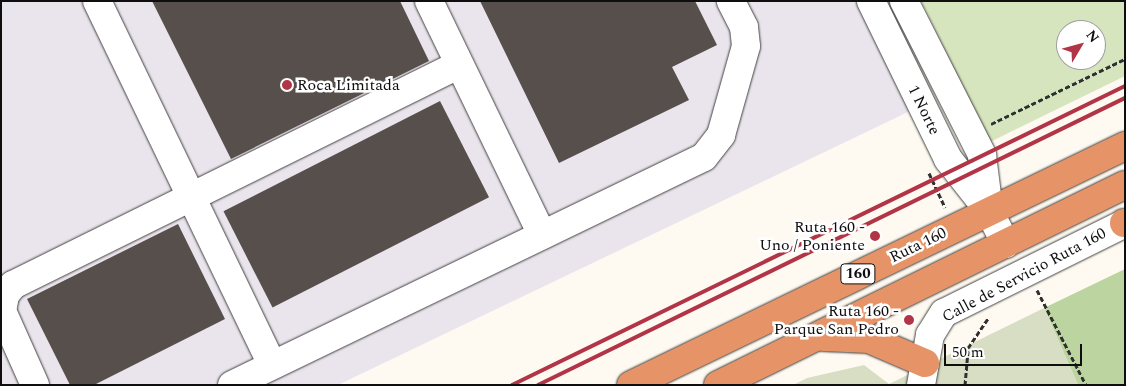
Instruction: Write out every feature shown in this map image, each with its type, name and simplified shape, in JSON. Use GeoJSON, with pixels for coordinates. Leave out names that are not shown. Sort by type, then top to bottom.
{"type":"FeatureCollection","features":[{"type":"Feature","properties":{"kind":"highway","name":"Ruta 160"},"geometry":{"type":"LineString","coordinates":[[631,385],[1125,146]]}},
{"type":"Feature","properties":{"kind":"highway","name":"160"},"geometry":{"type":"LineString","coordinates":[[718,385],[1125,185]]}},
{"type":"Feature","properties":{"kind":"highway"},"geometry":{"type":"LineString","coordinates":[[813,339],[838,336],[869,339],[923,374]]}},
{"type":"Feature","properties":{"kind":"street"},"geometry":{"type":"LineString","coordinates":[[96,1],[272,365]]}},
{"type":"Feature","properties":{"kind":"street"},"geometry":{"type":"LineString","coordinates":[[429,1],[542,235]]}},
{"type":"Feature","properties":{"kind":"street","name":"1 Norte"},"geometry":{"type":"LineString","coordinates":[[871,1],[948,159],[989,211],[1006,244]]}},
{"type":"Feature","properties":{"kind":"street","name":"1 Norte"},"geometry":{"type":"LineString","coordinates":[[904,1],[972,133],[986,166],[989,211]]}},
{"type":"Feature","properties":{"kind":"street"},"geometry":{"type":"LineString","coordinates":[[232,385],[542,235],[712,150],[721,135],[746,46],[744,27],[735,2]]}},
{"type":"Feature","properties":{"kind":"street"},"geometry":{"type":"LineString","coordinates":[[35,385],[2,311],[8,289],[190,196],[460,65]]}},
{"type":"Feature","properties":{"kind":"street","name":"Calle de Servicio Ruta 160"},"geometry":{"type":"LineString","coordinates":[[923,374],[930,335],[937,320],[987,292],[1125,223]]}},
{"type":"Feature","properties":{"kind":"path"},"geometry":{"type":"LineString","coordinates":[[972,133],[1125,59]]}},
{"type":"Feature","properties":{"kind":"path"},"geometry":{"type":"LineString","coordinates":[[1029,271],[1086,385]]}},
{"type":"Feature","properties":{"kind":"path"},"geometry":{"type":"LineString","coordinates":[[964,385],[968,348],[994,309],[987,292]]}},
{"type":"Feature","properties":{"kind":"shaded area"},"geometry":{"type":"Polygon","coordinates":[[[1,1],[857,1],[910,111],[338,385],[1,385],[1,1]]]}},
{"type":"Feature","properties":{"kind":"green space"},"geometry":{"type":"Polygon","coordinates":[[[921,1],[1121,1],[1125,3],[1125,76],[990,142],[921,1]]]}},
{"type":"Feature","properties":{"kind":"green space"},"geometry":{"type":"Polygon","coordinates":[[[1125,269],[1125,385],[1078,385],[1044,308],[1125,269]]]}},
{"type":"Feature","properties":{"kind":"green space"},"geometry":{"type":"Polygon","coordinates":[[[1044,308],[1078,385],[793,385],[807,378],[864,365],[889,384],[1044,308]]]}},
{"type":"Feature","properties":{"kind":"building","name":"Roca Limitada"},"geometry":{"type":"Polygon","coordinates":[[[152,1],[400,1],[429,61],[231,159],[152,1]]]}},
{"type":"Feature","properties":{"kind":"building"},"geometry":{"type":"Polygon","coordinates":[[[480,1],[695,1],[717,45],[672,67],[689,100],[559,163],[480,1]]]}},
{"type":"Feature","properties":{"kind":"building"},"geometry":{"type":"Polygon","coordinates":[[[440,101],[489,197],[273,308],[223,211],[440,101]]]}},
{"type":"Feature","properties":{"kind":"building"},"geometry":{"type":"Polygon","coordinates":[[[178,224],[225,319],[94,385],[70,385],[27,299],[178,224]]]}},
{"type":"Feature","properties":{"kind":"railway"},"geometry":{"type":"LineString","coordinates":[[512,385],[1125,86]]}},
{"type":"Feature","properties":{"kind":"railway"},"geometry":{"type":"LineString","coordinates":[[538,385],[1125,98]]}},
{"type":"Feature","properties":{"kind":"place","name":"Roca Limitada"},"geometry":{"type":"Point","coordinates":[287,85]}},
{"type":"Feature","properties":{"kind":"place","name":"Ruta 160 - Uno / Poniente"},"geometry":{"type":"Point","coordinates":[875,236]}},
{"type":"Feature","properties":{"kind":"place","name":"Ruta 160 - Parque San Pedro"},"geometry":{"type":"Point","coordinates":[909,320]}}]}
